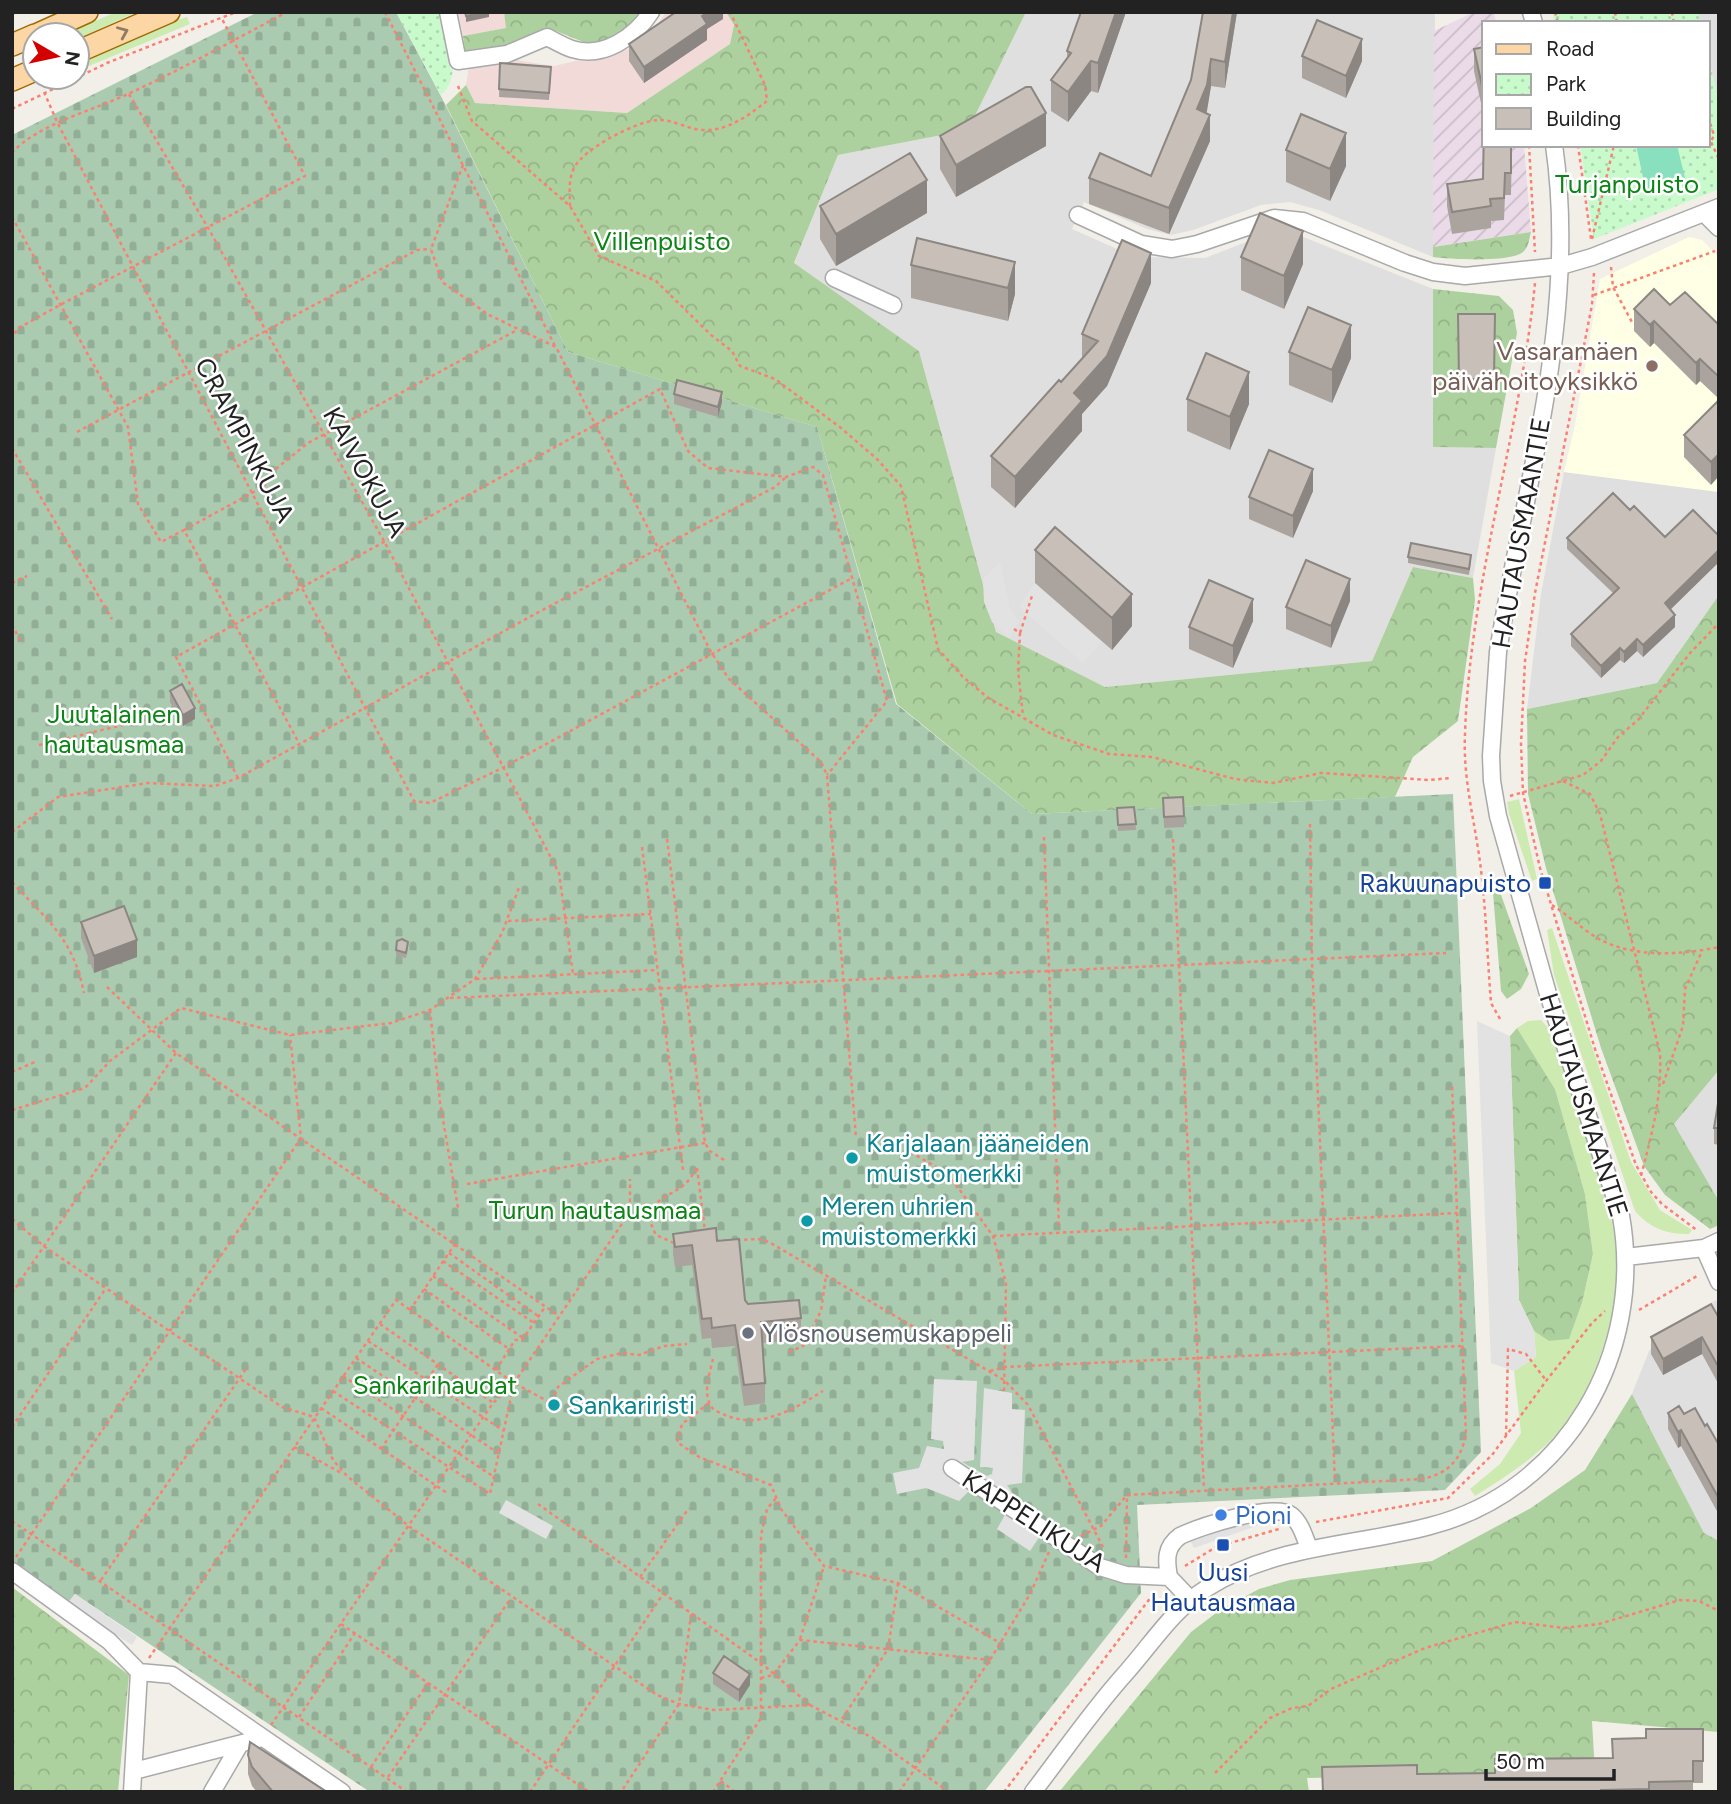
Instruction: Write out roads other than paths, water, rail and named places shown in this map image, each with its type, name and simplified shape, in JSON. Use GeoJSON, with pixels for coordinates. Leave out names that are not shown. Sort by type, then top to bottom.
{"type":"FeatureCollection","features":[{"type":"Feature","properties":{"kind":"main road"},"geometry":{"type":"LineString","coordinates":[[67,21],[87,12]]}},
{"type":"Feature","properties":{"kind":"main road"},"geometry":{"type":"LineString","coordinates":[[91,46],[169,12]]}},
{"type":"Feature","properties":{"kind":"street"},"geometry":{"type":"LineString","coordinates":[[448,12],[458,61],[507,54],[547,37],[571,49],[586,51],[610,46],[630,38],[651,12]]}},
{"type":"Feature","properties":{"kind":"street","name":"HAUTAUSMAANTIE"},"geometry":{"type":"LineString","coordinates":[[1033,1792],[1162,1625],[1191,1600],[1238,1571],[1309,1548],[1415,1530],[1454,1519],[1510,1491],[1534,1472],[1581,1421],[1606,1370],[1623,1311],[1626,1257],[1616,1194],[1521,904],[1492,781],[1493,700],[1498,652],[1554,352],[1561,266],[1554,147]]}},
{"type":"Feature","properties":{"kind":"street"},"geometry":{"type":"LineString","coordinates":[[1078,215],[1154,248],[1197,244],[1274,218],[1303,220],[1405,263],[1448,275],[1482,275],[1561,266],[1592,257],[1711,210],[1719,228]]}},
{"type":"Feature","properties":{"kind":"street"},"geometry":{"type":"LineString","coordinates":[[834,278],[893,305]]}},
{"type":"Feature","properties":{"kind":"street"},"geometry":{"type":"LineString","coordinates":[[1626,1257],[1711,1244],[1719,1282]]}},
{"type":"Feature","properties":{"kind":"street","name":"KAPPELIKUJA"},"geometry":{"type":"LineString","coordinates":[[952,1468],[1100,1567],[1126,1576],[1169,1577]]}},
{"type":"Feature","properties":{"kind":"street"},"geometry":{"type":"LineString","coordinates":[[1191,1600],[1169,1577],[1166,1556],[1174,1540],[1180,1536],[1269,1510],[1290,1514],[1300,1525],[1309,1548]]}},
{"type":"Feature","properties":{"kind":"street"},"geometry":{"type":"LineString","coordinates":[[12,1571],[109,1641],[139,1672],[172,1675],[342,1792]]}},
{"type":"Feature","properties":{"kind":"street"},"geometry":{"type":"LineString","coordinates":[[132,1792],[139,1672]]}},
{"type":"Feature","properties":{"kind":"street"},"geometry":{"type":"LineString","coordinates":[[134,1771],[262,1738]]}},
{"type":"Feature","properties":{"kind":"street"},"geometry":{"type":"LineString","coordinates":[[219,1789],[239,1746]]}},
{"type":"Feature","properties":{"kind":"place","name":"Vasaramäen päivähoitoyksikkö"},"geometry":{"type":"Point","coordinates":[1652,366]}},
{"type":"Feature","properties":{"kind":"place","name":"Rakuunapuisto"},"geometry":{"type":"Point","coordinates":[1545,883]}},
{"type":"Feature","properties":{"kind":"place","name":"Karjalaan jääneiden muistomerkki"},"geometry":{"type":"Point","coordinates":[852,1158]}},
{"type":"Feature","properties":{"kind":"place","name":"Meren uhrien muistomerkki"},"geometry":{"type":"Point","coordinates":[807,1221]}},
{"type":"Feature","properties":{"kind":"place","name":"Ylösnousemuskappeli"},"geometry":{"type":"Point","coordinates":[748,1333]}},
{"type":"Feature","properties":{"kind":"place","name":"Sankariristi"},"geometry":{"type":"Point","coordinates":[554,1405]}},
{"type":"Feature","properties":{"kind":"place","name":"Pioni"},"geometry":{"type":"Point","coordinates":[1221,1515]}},
{"type":"Feature","properties":{"kind":"place","name":"Uusi Hautausmaa"},"geometry":{"type":"Point","coordinates":[1223,1545]}},
{"type":"Feature","properties":{"kind":"park label","name":"Turjanpuisto"},"geometry":{"type":"Point","coordinates":[1627,184]}},
{"type":"Feature","properties":{"kind":"park label","name":"Villenpuisto"},"geometry":{"type":"Point","coordinates":[662,241]}},
{"type":"Feature","properties":{"kind":"park label","name":"Juutalainen hautausmaa"},"geometry":{"type":"Point","coordinates":[114,729]}},
{"type":"Feature","properties":{"kind":"park label","name":"Turun hautausmaa"},"geometry":{"type":"Point","coordinates":[595,1210]}},
{"type":"Feature","properties":{"kind":"park label","name":"Sankarihaudat"},"geometry":{"type":"Point","coordinates":[435,1385]}}]}
